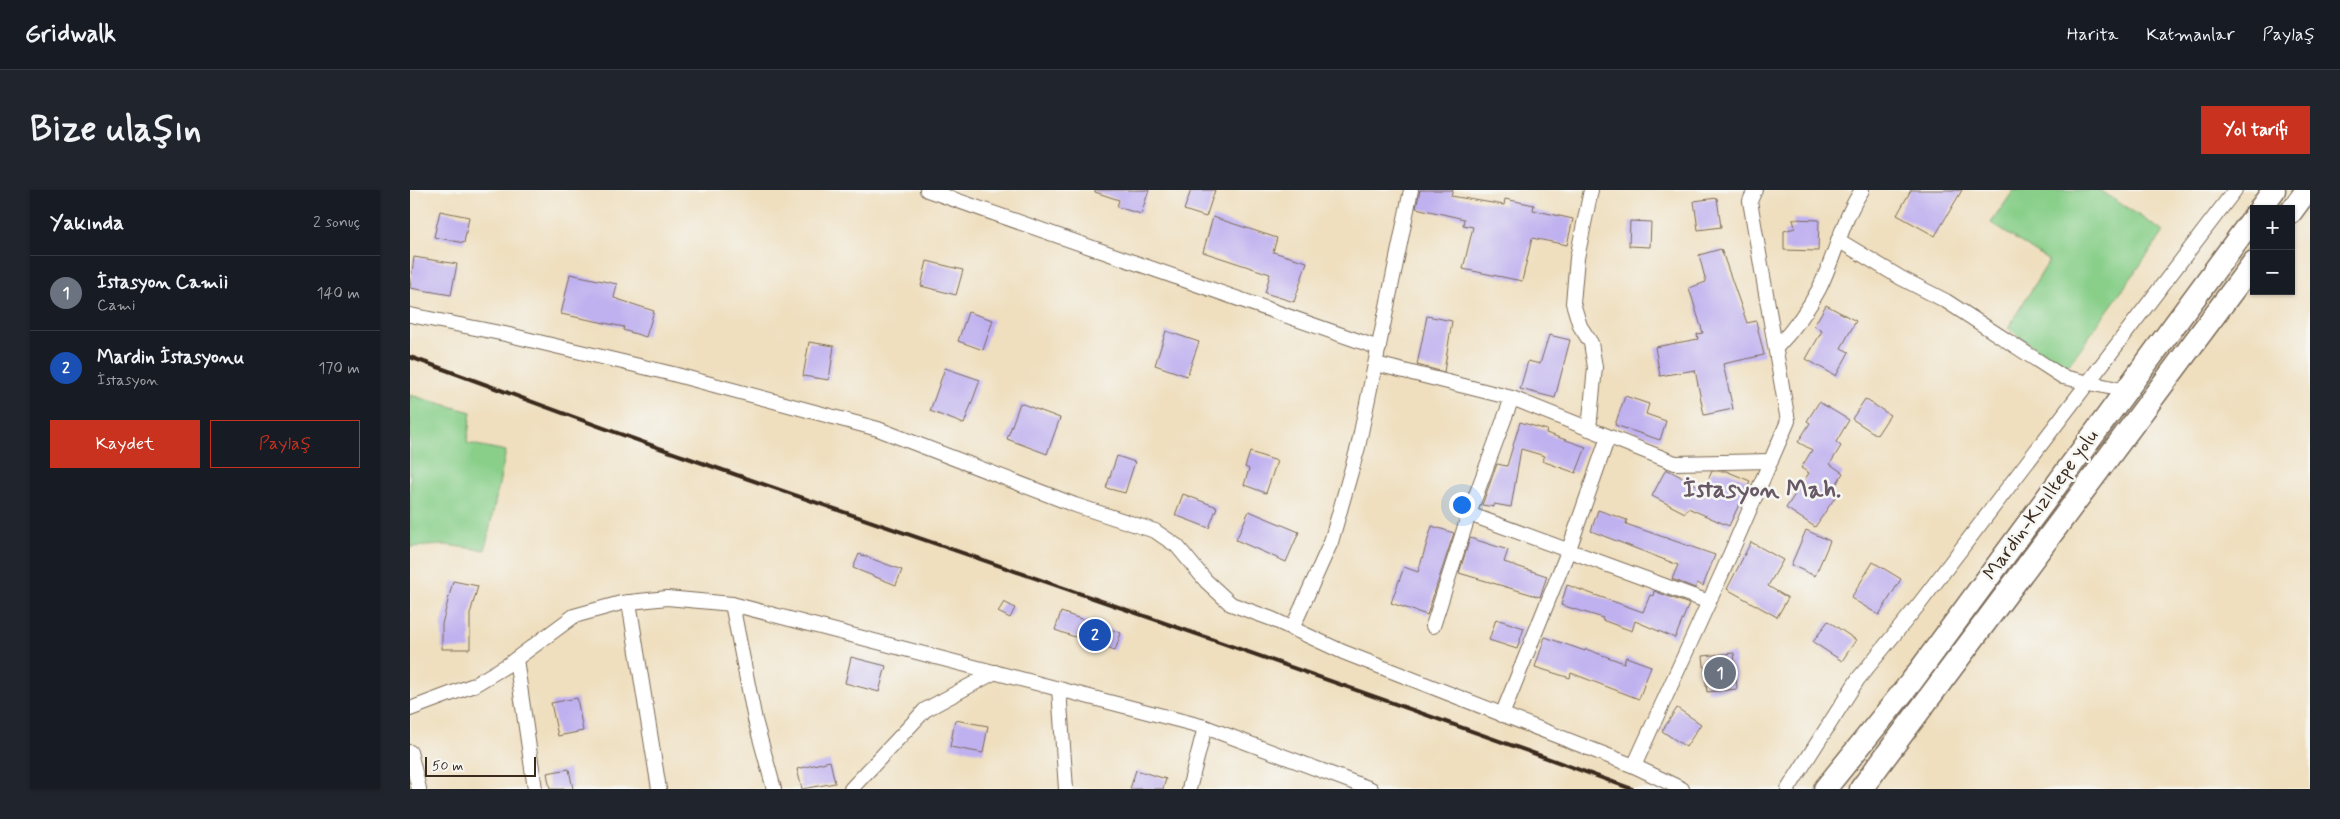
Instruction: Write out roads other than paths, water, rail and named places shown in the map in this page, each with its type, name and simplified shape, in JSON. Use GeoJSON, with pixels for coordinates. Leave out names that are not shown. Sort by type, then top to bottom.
{"type":"FeatureCollection","features":[{"type":"Feature","properties":{"kind":"highway"},"geometry":{"type":"LineString","coordinates":[[2263,205],[2274,190]]}},
{"type":"Feature","properties":{"kind":"highway"},"geometry":{"type":"LineString","coordinates":[[2295,206],[2307,190]]}},
{"type":"Feature","properties":{"kind":"highway","name":"Mardin-Kızıltepe yolu"},"geometry":{"type":"LineString","coordinates":[[1825,789],[1912,681],[2250,222]]}},
{"type":"Feature","properties":{"kind":"highway","name":"Mardin-Kızıltepe yolu"},"geometry":{"type":"LineString","coordinates":[[1861,789],[2250,267]]}},
{"type":"Feature","properties":{"kind":"street"},"geometry":{"type":"LineString","coordinates":[[927,190],[1379,348]]}},
{"type":"Feature","properties":{"kind":"street"},"geometry":{"type":"LineString","coordinates":[[1292,629],[1331,542],[1358,447],[1411,190]]}},
{"type":"Feature","properties":{"kind":"street"},"geometry":{"type":"LineString","coordinates":[[1589,429],[1595,367],[1591,343],[1580,326],[1573,303],[1578,258],[1590,190]]}},
{"type":"Feature","properties":{"kind":"street"},"geometry":{"type":"LineString","coordinates":[[1776,348],[1803,319],[1820,288],[1850,207],[1862,190]]}},
{"type":"Feature","properties":{"kind":"street"},"geometry":{"type":"LineString","coordinates":[[1788,789],[1858,679],[1920,603],[2086,382],[2234,190]]}},
{"type":"Feature","properties":{"kind":"street"},"geometry":{"type":"LineString","coordinates":[[1634,766],[1709,602],[1788,421],[1749,194]]}},
{"type":"Feature","properties":{"kind":"street"},"geometry":{"type":"LineString","coordinates":[[1838,240],[1901,278],[1946,301],[2063,377],[2126,391]]}},
{"type":"Feature","properties":{"kind":"street"},"geometry":{"type":"LineString","coordinates":[[410,315],[505,334],[674,374],[878,429],[1075,505],[1155,531],[1177,546],[1206,581],[1232,604],[1343,652],[1634,766],[1682,789]]}},
{"type":"Feature","properties":{"kind":"street"},"geometry":{"type":"LineString","coordinates":[[1376,364],[1512,398],[1675,463],[1771,461]]}},
{"type":"Feature","properties":{"kind":"street"},"geometry":{"type":"LineString","coordinates":[[1433,626],[1469,514],[1512,398]]}},
{"type":"Feature","properties":{"kind":"street"},"geometry":{"type":"LineString","coordinates":[[1502,715],[1569,549],[1608,437]]}},
{"type":"Feature","properties":{"kind":"street"},"geometry":{"type":"LineString","coordinates":[[1469,514],[1569,549],[1709,602]]}},
{"type":"Feature","properties":{"kind":"street"},"geometry":{"type":"LineString","coordinates":[[410,709],[474,685],[516,659],[574,616],[630,602],[667,598],[732,604],[1205,727],[1371,789]]}},
{"type":"Feature","properties":{"kind":"street"},"geometry":{"type":"LineString","coordinates":[[630,602],[659,789]]}},
{"type":"Feature","properties":{"kind":"street"},"geometry":{"type":"LineString","coordinates":[[732,604],[755,720],[774,789]]}},
{"type":"Feature","properties":{"kind":"street"},"geometry":{"type":"LineString","coordinates":[[516,659],[535,789]]}},
{"type":"Feature","properties":{"kind":"street"},"geometry":{"type":"LineString","coordinates":[[852,789],[925,710],[995,672]]}},
{"type":"Feature","properties":{"kind":"street"},"geometry":{"type":"LineString","coordinates":[[1059,689],[1066,789]]}},
{"type":"Feature","properties":{"kind":"street"},"geometry":{"type":"LineString","coordinates":[[1189,789],[1205,727]]}},
{"type":"Feature","properties":{"kind":"street"},"geometry":{"type":"LineString","coordinates":[[410,752],[419,789]]}},
{"type":"Feature","properties":{"kind":"railway"},"geometry":{"type":"LineString","coordinates":[[410,357],[651,445],[1278,662],[1632,789]]}},
{"type":"Feature","properties":{"kind":"place","name":"Mardin İstasyonu"},"geometry":{"type":"Point","coordinates":[1095,635]}},
{"type":"Feature","properties":{"kind":"place","name":"İstasyon Camii"},"geometry":{"type":"Point","coordinates":[1720,673]}},
{"type":"Feature","properties":{"kind":"district","name":"İstasyon Mah."},"geometry":{"type":"Point","coordinates":[1762,490]}}]}
